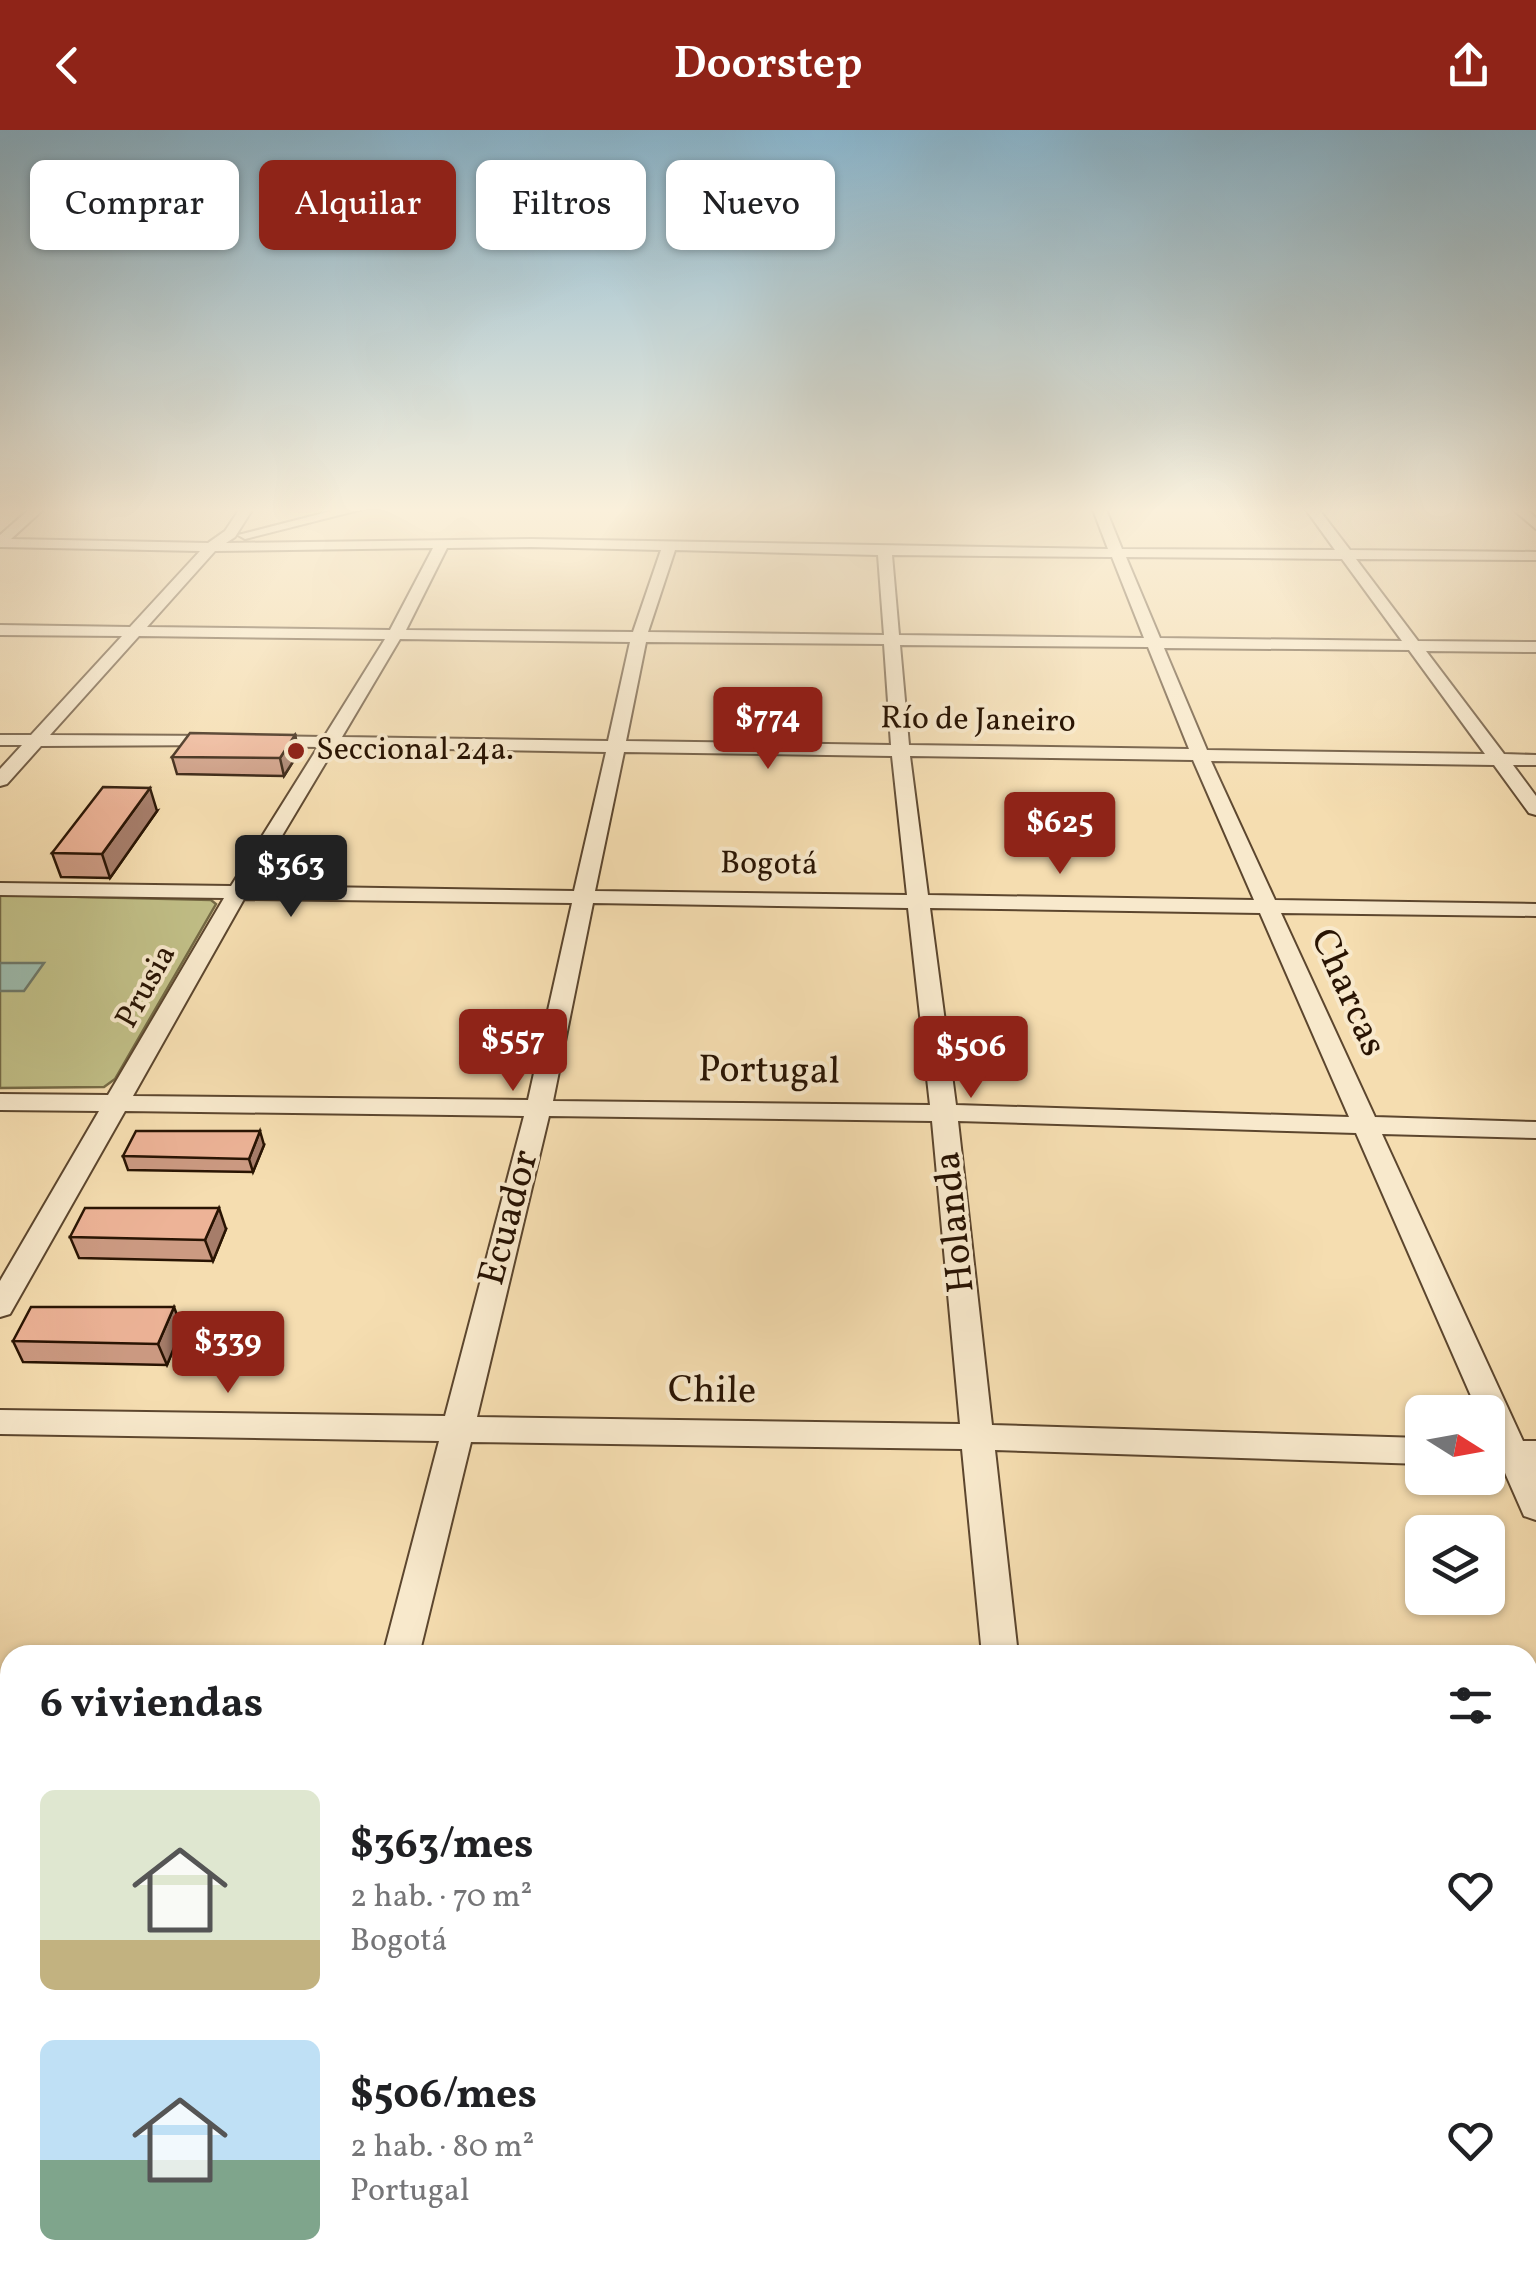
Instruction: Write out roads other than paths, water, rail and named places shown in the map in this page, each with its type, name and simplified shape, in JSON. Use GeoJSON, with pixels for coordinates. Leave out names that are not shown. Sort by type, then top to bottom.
{"type":"FeatureCollection","features":[{"type":"Feature","properties":{"kind":"street"},"geometry":{"type":"LineString","coordinates":[[0,780],[156,608]]}},
{"type":"Feature","properties":{"kind":"street","name":"Prusia"},"geometry":{"type":"LineString","coordinates":[[0,1306],[236,895],[410,608]]}},
{"type":"Feature","properties":{"kind":"street","name":"Ecuador"},"geometry":{"type":"LineString","coordinates":[[404,1645],[539,1106],[638,637],[648,608]]}},
{"type":"Feature","properties":{"kind":"street","name":"Holanda"},"geometry":{"type":"LineString","coordinates":[[890,608],[900,750],[944,1112],[999,1645]]}},
{"type":"Feature","properties":{"kind":"street","name":"Charcas"},"geometry":{"type":"LineString","coordinates":[[1141,608],[1266,906],[1536,1506]]}},
{"type":"Feature","properties":{"kind":"street"},"geometry":{"type":"LineString","coordinates":[[1384,608],[1536,809]]}},
{"type":"Feature","properties":{"kind":"street"},"geometry":{"type":"LineString","coordinates":[[0,630],[1536,647]]}},
{"type":"Feature","properties":{"kind":"street","name":"Río de Janeiro"},"geometry":{"type":"LineString","coordinates":[[0,740],[329,741],[1536,760]]}},
{"type":"Feature","properties":{"kind":"street","name":"Bogotá"},"geometry":{"type":"LineString","coordinates":[[0,890],[1536,910]]}},
{"type":"Feature","properties":{"kind":"street","name":"Portugal"},"geometry":{"type":"LineString","coordinates":[[0,1102],[944,1112],[1536,1130]]}},
{"type":"Feature","properties":{"kind":"street","name":"Chile"},"geometry":{"type":"LineString","coordinates":[[0,1422],[979,1437],[1405,1450]]}},
{"type":"Feature","properties":{"kind":"place","name":"Seccional 24a."},"geometry":{"type":"Point","coordinates":[296,751]}}]}
